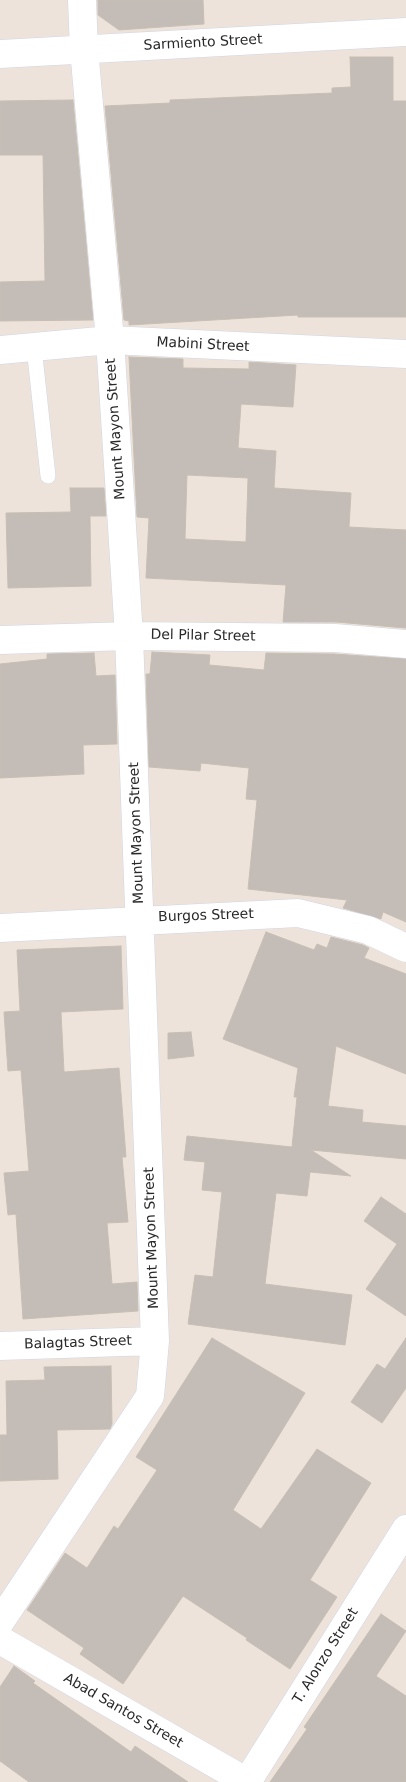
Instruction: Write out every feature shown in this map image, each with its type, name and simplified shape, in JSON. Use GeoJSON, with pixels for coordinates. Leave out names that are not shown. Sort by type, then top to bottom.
{"type":"FeatureCollection","features":[{"type":"Feature","properties":{"kind":"street","name":"Mount Mayon Street"},"geometry":{"type":"LineString","coordinates":[[0,1622],[150,1396],[155,1341],[130,636],[110,340],[84,49],[82,0]]}},
{"type":"Feature","properties":{"kind":"street","name":"Sarmiento Street"},"geometry":{"type":"LineString","coordinates":[[0,54],[406,32]]}},
{"type":"Feature","properties":{"kind":"street","name":"Mabini Street"},"geometry":{"type":"LineString","coordinates":[[0,350],[110,340],[406,354]]}},
{"type":"Feature","properties":{"kind":"street","name":"Del Pilar Street"},"geometry":{"type":"LineString","coordinates":[[0,640],[130,636],[335,638],[406,644]]}},
{"type":"Feature","properties":{"kind":"street","name":"Burgos Street"},"geometry":{"type":"LineString","coordinates":[[0,928],[298,912],[368,930],[406,948]]}},
{"type":"Feature","properties":{"kind":"street","name":"Balagtas Street"},"geometry":{"type":"LineString","coordinates":[[0,1346],[155,1341]]}},
{"type":"Feature","properties":{"kind":"street","name":"T. Alonzo Street"},"geometry":{"type":"LineString","coordinates":[[247,1782],[406,1529]]}},
{"type":"Feature","properties":{"kind":"street","name":"Abad Santos Street"},"geometry":{"type":"LineString","coordinates":[[0,1640],[247,1782]]}},
{"type":"Feature","properties":{"kind":"lane"},"geometry":{"type":"LineString","coordinates":[[34,347],[48,476]]}},
{"type":"Feature","properties":{"kind":"building"},"geometry":{"type":"Polygon","coordinates":[[[98,0],[203,0],[204,24],[119,30],[98,15],[98,0]]]}},
{"type":"Feature","properties":{"kind":"building"},"geometry":{"type":"Polygon","coordinates":[[[350,57],[393,57],[393,101],[406,101],[406,317],[298,317],[298,315],[129,325],[129,321],[124,320],[105,106],[170,103],[170,100],[332,93],[332,88],[351,87],[350,57]]]}},
{"type":"Feature","properties":{"kind":"building"},"geometry":{"type":"Polygon","coordinates":[[[73,100],[93,320],[0,321],[0,282],[45,281],[43,155],[0,155],[0,101],[73,100]]]}},
{"type":"Feature","properties":{"kind":"building"},"geometry":{"type":"Polygon","coordinates":[[[129,357],[183,359],[183,368],[249,369],[249,362],[296,365],[293,407],[241,404],[238,448],[276,451],[274,488],[351,493],[349,527],[406,530],[406,628],[336,622],[283,622],[286,585],[146,578],[149,518],[137,517],[129,357]],[[187,475],[185,539],[246,542],[248,478],[187,475]]]}},
{"type":"Feature","properties":{"kind":"building"},"geometry":{"type":"Polygon","coordinates":[[[70,488],[104,488],[106,516],[90,516],[91,586],[8,588],[6,513],[71,512],[70,488]]]}},
{"type":"Feature","properties":{"kind":"building"},"geometry":{"type":"Polygon","coordinates":[[[152,652],[210,655],[209,665],[264,670],[266,653],[334,654],[406,659],[406,922],[383,912],[381,919],[343,908],[347,900],[248,889],[257,800],[246,799],[249,768],[201,763],[200,771],[149,767],[146,674],[150,674],[152,652]]]}},
{"type":"Feature","properties":{"kind":"building"},"geometry":{"type":"Polygon","coordinates":[[[94,653],[96,676],[115,675],[117,744],[83,745],[84,774],[0,778],[0,664],[47,659],[47,654],[94,653]]]}},
{"type":"Feature","properties":{"kind":"building"},"geometry":{"type":"Polygon","coordinates":[[[266,932],[314,950],[317,944],[327,948],[331,937],[363,945],[369,948],[364,958],[406,974],[406,1074],[336,1046],[328,1106],[363,1110],[362,1122],[406,1126],[406,1159],[311,1150],[351,1176],[310,1172],[307,1196],[276,1193],[265,1284],[352,1295],[345,1345],[188,1324],[195,1275],[213,1277],[222,1192],[202,1190],[205,1162],[184,1160],[187,1136],[292,1147],[297,1097],[294,1097],[298,1068],[223,1039],[266,932]]]}},
{"type":"Feature","properties":{"kind":"building"},"geometry":{"type":"Polygon","coordinates":[[[121,946],[123,1009],[61,1012],[64,1072],[119,1068],[126,1157],[122,1157],[128,1222],[107,1223],[112,1284],[137,1282],[138,1311],[23,1319],[16,1214],[8,1215],[4,1173],[29,1171],[21,1070],[8,1071],[4,1012],[20,1011],[17,950],[121,946]]]}},
{"type":"Feature","properties":{"kind":"building"},"geometry":{"type":"Polygon","coordinates":[[[191,1032],[194,1056],[168,1059],[168,1033],[191,1032]]]}},
{"type":"Feature","properties":{"kind":"building"},"geometry":{"type":"Polygon","coordinates":[[[381,1197],[406,1214],[406,1316],[366,1289],[397,1244],[364,1221],[381,1197]]]}},
{"type":"Feature","properties":{"kind":"building"},"geometry":{"type":"Polygon","coordinates":[[[212,1338],[305,1393],[233,1510],[261,1529],[317,1449],[371,1483],[310,1580],[337,1597],[290,1669],[183,1596],[123,1684],[80,1654],[84,1648],[27,1610],[65,1553],[87,1568],[114,1526],[118,1529],[157,1470],[136,1457],[212,1338]]]}},
{"type":"Feature","properties":{"kind":"building"},"geometry":{"type":"Polygon","coordinates":[[[406,1338],[406,1388],[382,1423],[351,1402],[377,1364],[385,1369],[406,1338]]]}},
{"type":"Feature","properties":{"kind":"building"},"geometry":{"type":"Polygon","coordinates":[[[111,1366],[112,1424],[110,1429],[57,1430],[58,1479],[0,1481],[0,1435],[7,1435],[6,1381],[45,1380],[44,1367],[111,1366]]]}},
{"type":"Feature","properties":{"kind":"building"},"geometry":{"type":"Polygon","coordinates":[[[381,1614],[406,1631],[376,1676],[406,1696],[406,1782],[270,1782],[307,1729],[304,1727],[381,1614]]]}},
{"type":"Feature","properties":{"kind":"building"},"geometry":{"type":"Polygon","coordinates":[[[14,1666],[35,1681],[33,1683],[131,1752],[135,1746],[188,1782],[29,1782],[0,1761],[0,1687],[14,1666]]]}}]}
